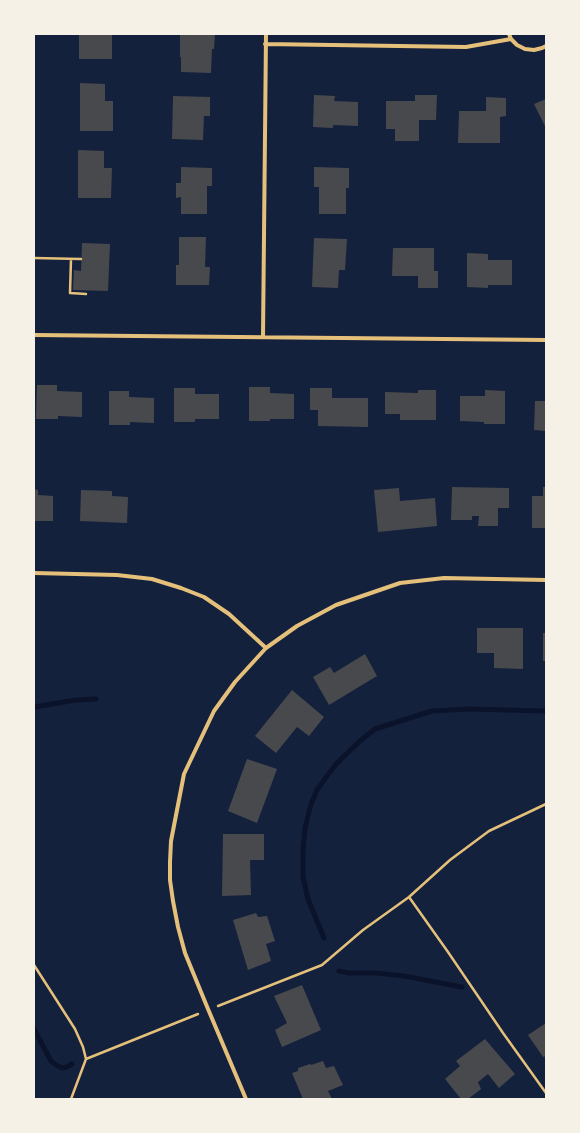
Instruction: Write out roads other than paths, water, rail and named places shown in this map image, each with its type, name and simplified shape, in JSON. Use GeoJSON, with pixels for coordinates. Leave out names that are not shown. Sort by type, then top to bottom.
{"type":"FeatureCollection","features":[{"type":"Feature","properties":{"kind":"street"},"geometry":{"type":"LineString","coordinates":[[263,336],[266,34]]}},
{"type":"Feature","properties":{"kind":"street"},"geometry":{"type":"LineString","coordinates":[[509,34],[511,39],[517,45],[525,49],[534,50],[546,46]]}},
{"type":"Feature","properties":{"kind":"street"},"geometry":{"type":"LineString","coordinates":[[266,44],[466,47],[511,39]]}},
{"type":"Feature","properties":{"kind":"street"},"geometry":{"type":"LineString","coordinates":[[34,335],[263,336],[546,340]]}},
{"type":"Feature","properties":{"kind":"street"},"geometry":{"type":"LineString","coordinates":[[34,573],[117,575],[152,579],[181,588],[204,597],[229,614],[266,648]]}},
{"type":"Feature","properties":{"kind":"street"},"geometry":{"type":"LineString","coordinates":[[246,1099],[186,953],[178,927],[170,880],[171,841],[184,774],[214,711],[235,682],[266,648],[297,626],[336,605],[400,583],[444,578],[546,580]]}},
{"type":"Feature","properties":{"kind":"waterway"},"geometry":{"type":"LineString","coordinates":[[34,707],[76,700],[96,699]]}},
{"type":"Feature","properties":{"kind":"waterway"},"geometry":{"type":"LineString","coordinates":[[324,938],[308,899],[303,877],[303,851],[305,828],[311,804],[317,790],[336,764],[375,729],[432,711],[469,709],[546,711]]}},
{"type":"Feature","properties":{"kind":"waterway"},"geometry":{"type":"LineString","coordinates":[[339,971],[349,973],[376,973],[404,976],[462,987]]}},
{"type":"Feature","properties":{"kind":"waterway"},"geometry":{"type":"LineString","coordinates":[[34,1029],[51,1061],[62,1068],[72,1064]]}}]}
